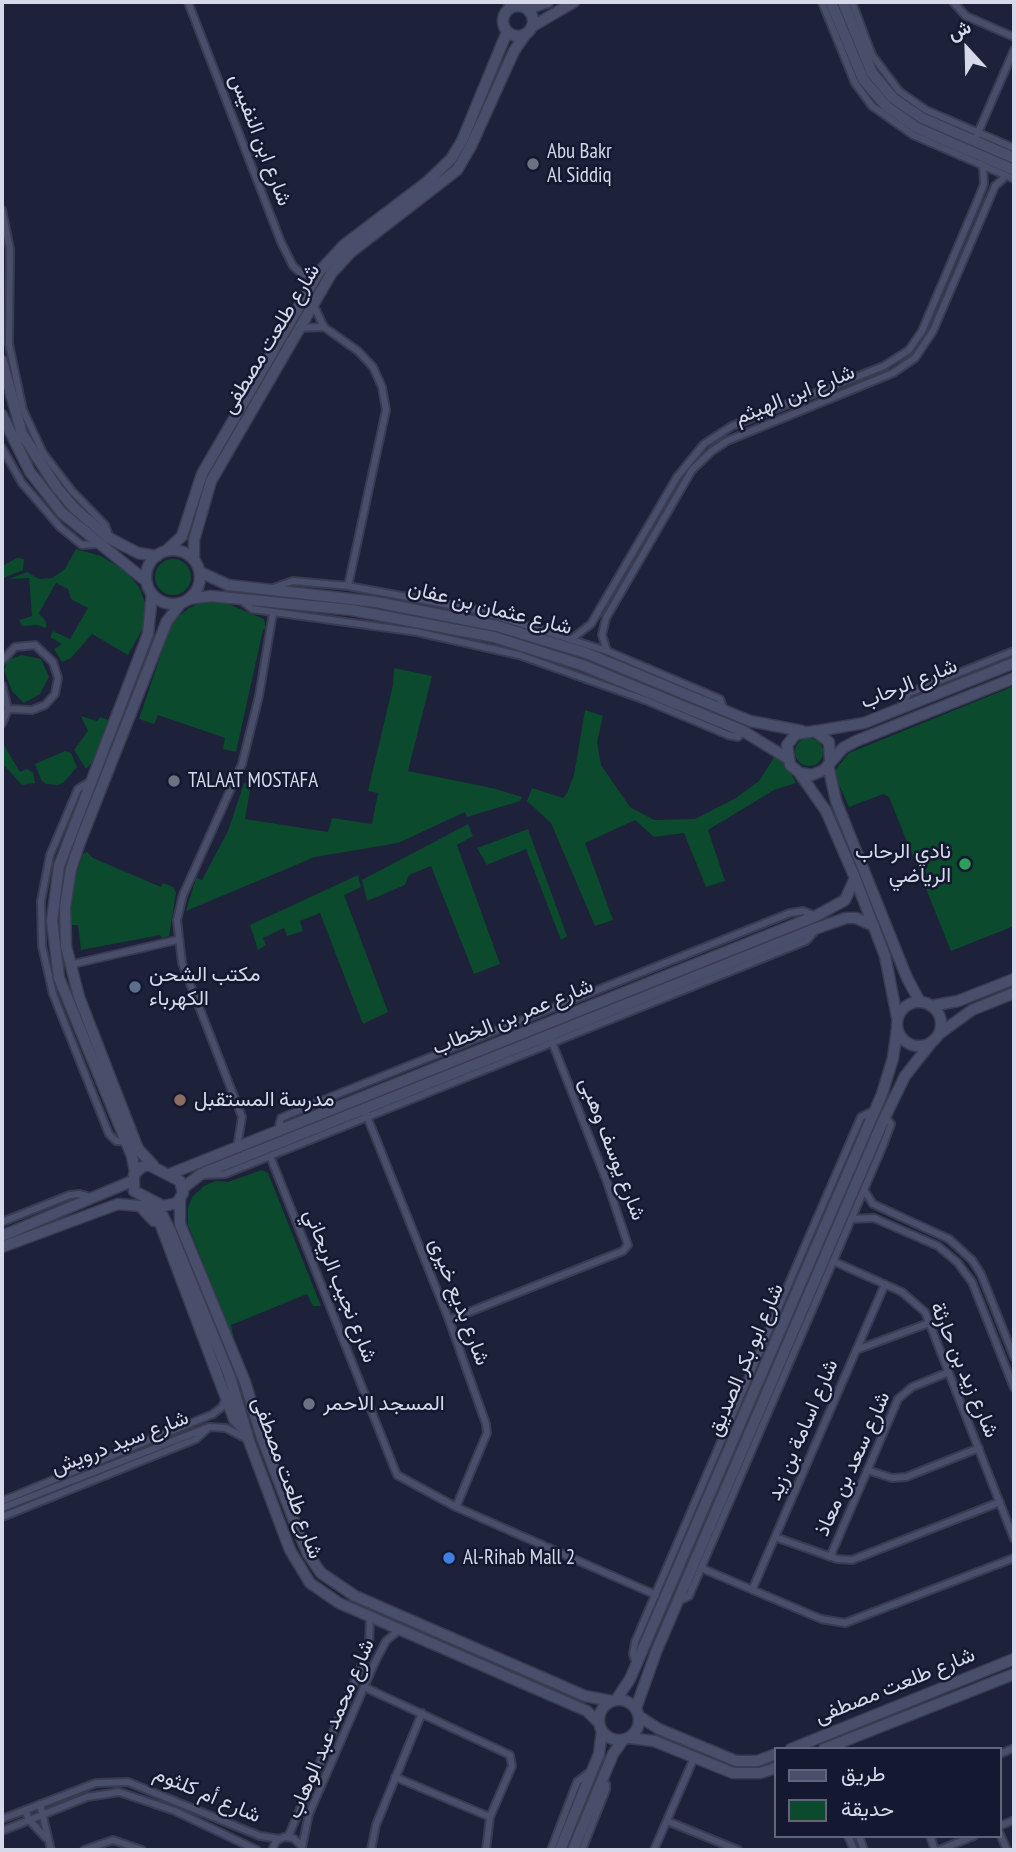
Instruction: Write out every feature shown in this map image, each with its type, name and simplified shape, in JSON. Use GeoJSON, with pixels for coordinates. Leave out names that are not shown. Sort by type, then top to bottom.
{"type":"FeatureCollection","features":[{"type":"Feature","properties":{"kind":"street","name":"شارع ابن النفيس"},"geometry":{"type":"LineString","coordinates":[[188,2],[281,242],[293,265],[312,283]]}},
{"type":"Feature","properties":{"kind":"street"},"geometry":{"type":"LineString","coordinates":[[527,9],[548,2]]}},
{"type":"Feature","properties":{"kind":"street"},"geometry":{"type":"LineString","coordinates":[[533,26],[532,14],[527,9],[508,5],[502,22],[507,32],[515,37],[525,36],[533,26],[574,2]]}},
{"type":"Feature","properties":{"kind":"street"},"geometry":{"type":"LineString","coordinates":[[822,2],[855,83],[872,106],[898,127],[984,167],[1010,173]]}},
{"type":"Feature","properties":{"kind":"street"},"geometry":{"type":"LineString","coordinates":[[831,2],[863,79],[886,106],[916,128],[1010,173],[1014,179]]}},
{"type":"Feature","properties":{"kind":"street"},"geometry":{"type":"LineString","coordinates":[[843,2],[864,58],[881,86],[922,118],[1014,148]]}},
{"type":"Feature","properties":{"kind":"street"},"geometry":{"type":"LineString","coordinates":[[852,2],[872,55],[899,92],[926,110],[1014,158]]}},
{"type":"Feature","properties":{"kind":"street"},"geometry":{"type":"LineString","coordinates":[[953,2],[966,16],[1014,37]]}},
{"type":"Feature","properties":{"kind":"street","name":"شارع طلعت مصطفى"},"geometry":{"type":"LineString","coordinates":[[161,554],[181,536],[202,474],[312,283],[344,245],[427,182],[451,159],[462,141],[507,32]]}},
{"type":"Feature","properties":{"kind":"street","name":"شارع طلعت مصطفى"},"geometry":{"type":"LineString","coordinates":[[194,559],[195,531],[211,481],[331,274],[351,252],[457,170],[471,146],[514,51],[525,36]]}},
{"type":"Feature","properties":{"kind":"street"},"geometry":{"type":"LineString","coordinates":[[976,137],[1014,50]]}},
{"type":"Feature","properties":{"kind":"street","name":"شارع ابن الهيثم"},"geometry":{"type":"LineString","coordinates":[[573,639],[596,618],[677,477],[696,452],[732,426],[891,363],[914,344],[979,197],[984,184],[984,167]]}},
{"type":"Feature","properties":{"kind":"street","name":"شارع ابن الهيثم"},"geometry":{"type":"LineString","coordinates":[[607,651],[603,635],[606,618],[692,470],[727,441],[893,373],[922,350],[933,331],[995,186],[1010,173]]}},
{"type":"Feature","properties":{"kind":"street"},"geometry":{"type":"LineString","coordinates":[[2,210],[10,249],[9,344],[23,410],[43,453],[72,491],[105,525],[109,538]]}},
{"type":"Feature","properties":{"kind":"street"},"geometry":{"type":"LineString","coordinates":[[314,303],[316,316],[324,327],[358,351],[373,367],[382,387],[386,410],[348,586]]}},
{"type":"Feature","properties":{"kind":"street"},"geometry":{"type":"LineString","coordinates":[[298,328],[324,327]]}},
{"type":"Feature","properties":{"kind":"street"},"geometry":{"type":"LineString","coordinates":[[2,360],[15,416],[31,452],[75,509],[109,538],[138,553],[161,554],[176,550],[194,559],[200,572],[199,587],[167,621],[71,869],[64,920],[69,965],[138,1149],[153,1166]]}},
{"type":"Feature","properties":{"kind":"street"},"geometry":{"type":"LineString","coordinates":[[813,395],[817,404]]}},
{"type":"Feature","properties":{"kind":"street"},"geometry":{"type":"LineString","coordinates":[[2,415],[11,439],[37,482],[62,513],[96,544],[130,566],[146,582],[152,594],[165,603],[185,601]]}},
{"type":"Feature","properties":{"kind":"street"},"geometry":{"type":"LineString","coordinates":[[2,448],[22,483],[53,520],[82,545],[96,544]]}},
{"type":"Feature","properties":{"kind":"street"},"geometry":{"type":"LineString","coordinates":[[146,582],[148,567],[161,554]]}},
{"type":"Feature","properties":{"kind":"street","name":"شارع عثمان بن عفان"},"geometry":{"type":"LineString","coordinates":[[200,572],[228,585],[366,600],[462,617],[586,653],[762,724],[802,731]]}},
{"type":"Feature","properties":{"kind":"street"},"geometry":{"type":"LineString","coordinates":[[271,589],[293,581],[348,586],[477,610],[607,651],[720,699],[724,710]]}},
{"type":"Feature","properties":{"kind":"street"},"geometry":{"type":"LineString","coordinates":[[2,1236],[94,1199],[134,1176],[145,1165],[170,1174],[180,1181],[183,1188],[180,1200],[171,1206],[156,1203],[134,1191],[134,1176],[126,1142],[59,978],[52,921],[59,866],[148,634],[152,594]]}},
{"type":"Feature","properties":{"kind":"street","name":"شارع عثمان بن عفان"},"geometry":{"type":"LineString","coordinates":[[185,601],[204,596],[352,610],[436,624],[518,644],[582,665],[743,732],[787,758]]}},
{"type":"Feature","properties":{"kind":"street"},"geometry":{"type":"LineString","coordinates":[[240,599],[249,608],[273,613],[365,623],[496,649],[645,701],[728,735],[738,737],[743,732]]}},
{"type":"Feature","properties":{"kind":"street"},"geometry":{"type":"LineString","coordinates":[[237,1148],[242,1118],[182,963],[177,940],[178,914],[183,895],[242,764],[259,696],[273,613]]}},
{"type":"Feature","properties":{"kind":"street"},"geometry":{"type":"LineString","coordinates":[[2,661],[15,647],[35,645],[49,654],[58,678],[55,694],[45,705],[32,710],[8,709]]}},
{"type":"Feature","properties":{"kind":"street"},"geometry":{"type":"LineString","coordinates":[[899,709],[909,693],[1014,651]]}},
{"type":"Feature","properties":{"kind":"street"},"geometry":{"type":"LineString","coordinates":[[582,665],[586,653]]}},
{"type":"Feature","properties":{"kind":"street","name":"شارع الرحاب"},"geometry":{"type":"LineString","coordinates":[[815,731],[856,726],[1014,663]]}},
{"type":"Feature","properties":{"kind":"street","name":"شارع الرحاب"},"geometry":{"type":"LineString","coordinates":[[829,763],[843,748],[856,741],[1014,678]]}},
{"type":"Feature","properties":{"kind":"street"},"geometry":{"type":"LineString","coordinates":[[2,685],[8,709],[2,724]]}},
{"type":"Feature","properties":{"kind":"street"},"geometry":{"type":"LineString","coordinates":[[920,1002],[907,978],[836,801],[829,763],[829,742],[815,731],[802,731],[787,745],[787,758],[826,811],[855,878],[891,976],[897,1030],[906,1043],[914,1046],[931,1044],[939,1034],[972,1010],[1014,993]]}},
{"type":"Feature","properties":{"kind":"street"},"geometry":{"type":"LineString","coordinates":[[800,774],[812,775],[829,763]]}},
{"type":"Feature","properties":{"kind":"street"},"geometry":{"type":"LineString","coordinates":[[93,781],[78,789],[50,855],[41,901],[41,946],[51,986],[109,1134],[116,1141],[126,1142]]}},
{"type":"Feature","properties":{"kind":"street","name":"شارع عمر بن الخطاب"},"geometry":{"type":"LineString","coordinates":[[170,1174],[816,916],[845,900],[855,878]]}},
{"type":"Feature","properties":{"kind":"street"},"geometry":{"type":"LineString","coordinates":[[278,1131],[281,1118],[333,1096],[790,914],[803,911],[816,916]]}},
{"type":"Feature","properties":{"kind":"street","name":"شارع عمر بن الخطاب"},"geometry":{"type":"LineString","coordinates":[[183,1188],[201,1174],[366,1112],[504,1053],[816,928],[846,918],[856,918],[874,926]]}},
{"type":"Feature","properties":{"kind":"street"},"geometry":{"type":"LineString","coordinates":[[201,1174],[225,1174],[270,1156],[366,1112],[552,1042],[806,941],[816,928]]}},
{"type":"Feature","properties":{"kind":"street"},"geometry":{"type":"LineString","coordinates":[[69,965],[177,940]]}},
{"type":"Feature","properties":{"kind":"street"},"geometry":{"type":"LineString","coordinates":[[897,1017],[909,1004],[920,1002],[931,1006],[958,1001],[1014,979]]}},
{"type":"Feature","properties":{"kind":"street"},"geometry":{"type":"LineString","coordinates":[[931,1006],[941,1022],[939,1034]]}},
{"type":"Feature","properties":{"kind":"street","name":"شارع ابو بكر الصديق"},"geometry":{"type":"LineString","coordinates":[[614,1701],[626,1687],[636,1665],[875,1110],[890,1069],[897,1030]]}},
{"type":"Feature","properties":{"kind":"street"},"geometry":{"type":"LineString","coordinates":[[500,1042],[504,1053]]}},
{"type":"Feature","properties":{"kind":"street","name":"شارع يوسف وهبى"},"geometry":{"type":"LineString","coordinates":[[449,1320],[623,1251],[628,1245],[607,1182],[552,1042]]}},
{"type":"Feature","properties":{"kind":"street","name":"شارع ابو بكر الصديق"},"geometry":{"type":"LineString","coordinates":[[638,1713],[642,1684],[886,1116],[905,1076],[931,1044]]}},
{"type":"Feature","properties":{"kind":"street"},"geometry":{"type":"LineString","coordinates":[[98,1076],[109,1071]]}},
{"type":"Feature","properties":{"kind":"street"},"geometry":{"type":"LineString","coordinates":[[636,1665],[633,1648],[861,1117],[875,1110]]}},
{"type":"Feature","properties":{"kind":"street","name":"شارع بديع خيرى"},"geometry":{"type":"LineString","coordinates":[[366,1112],[449,1320],[487,1433],[456,1507]]}},
{"type":"Feature","properties":{"kind":"street"},"geometry":{"type":"LineString","coordinates":[[677,1602],[689,1596],[891,1128],[886,1116]]}},
{"type":"Feature","properties":{"kind":"street","name":"شارع نجيب الريحاني"},"geometry":{"type":"LineString","coordinates":[[270,1156],[397,1475],[410,1485],[456,1507],[656,1595]]}},
{"type":"Feature","properties":{"kind":"street"},"geometry":{"type":"LineString","coordinates":[[864,1190],[873,1204],[949,1239],[965,1252],[981,1275],[1014,1357]]}},
{"type":"Feature","properties":{"kind":"street"},"geometry":{"type":"LineString","coordinates":[[2,1222],[75,1194],[94,1199]]}},
{"type":"Feature","properties":{"kind":"street"},"geometry":{"type":"LineString","coordinates":[[145,1198],[157,1215],[236,1423],[248,1438]]}},
{"type":"Feature","properties":{"kind":"street","name":"شارع طلعت مصطفى"},"geometry":{"type":"LineString","coordinates":[[180,1200],[180,1224],[245,1382],[262,1438],[294,1521],[315,1566],[340,1588],[572,1691],[594,1700],[614,1701]]}},
{"type":"Feature","properties":{"kind":"street"},"geometry":{"type":"LineString","coordinates":[[2,1247],[124,1203],[145,1209],[164,1238]]}},
{"type":"Feature","properties":{"kind":"street","name":"شارع طلعت مصطفى"},"geometry":{"type":"LineString","coordinates":[[156,1203],[170,1230],[230,1377],[248,1438],[281,1527],[299,1570],[310,1583],[330,1598],[587,1711],[601,1727]]}},
{"type":"Feature","properties":{"kind":"street"},"geometry":{"type":"LineString","coordinates":[[851,1219],[874,1218],[938,1246],[957,1262],[971,1282],[1014,1388]]}},
{"type":"Feature","properties":{"kind":"street","name":"شارع زيد بن حارثة"},"geometry":{"type":"LineString","coordinates":[[833,1261],[911,1297],[929,1323],[1014,1539]]}},
{"type":"Feature","properties":{"kind":"street","name":"شارع اسامة بن زيد"},"geometry":{"type":"LineString","coordinates":[[752,1590],[885,1284]]}},
{"type":"Feature","properties":{"kind":"street"},"geometry":{"type":"LineString","coordinates":[[856,1350],[929,1323]]}},
{"type":"Feature","properties":{"kind":"street","name":"شارع سعد بن معاذ"},"geometry":{"type":"LineString","coordinates":[[830,1557],[902,1394],[912,1387],[949,1372]]}},
{"type":"Feature","properties":{"kind":"street","name":"شارع سيد درويش"},"geometry":{"type":"LineString","coordinates":[[2,1501],[213,1414],[222,1407],[227,1396]]}},
{"type":"Feature","properties":{"kind":"street","name":"شارع سيد درويش"},"geometry":{"type":"LineString","coordinates":[[20,1505],[196,1439],[209,1427],[233,1430],[248,1438]]}},
{"type":"Feature","properties":{"kind":"street"},"geometry":{"type":"LineString","coordinates":[[867,1470],[892,1478],[906,1478],[979,1448]]}},
{"type":"Feature","properties":{"kind":"street"},"geometry":{"type":"LineString","coordinates":[[715,1480],[726,1484]]}},
{"type":"Feature","properties":{"kind":"street"},"geometry":{"type":"LineString","coordinates":[[775,1536],[830,1557],[844,1560],[859,1558],[1000,1502]]}},
{"type":"Feature","properties":{"kind":"street"},"geometry":{"type":"LineString","coordinates":[[2,1508],[20,1505]]}},
{"type":"Feature","properties":{"kind":"street"},"geometry":{"type":"LineString","coordinates":[[2,1517],[20,1505]]}},
{"type":"Feature","properties":{"kind":"street"},"geometry":{"type":"LineString","coordinates":[[281,1527],[294,1521]]}},
{"type":"Feature","properties":{"kind":"street"},"geometry":{"type":"LineString","coordinates":[[701,1568],[829,1622],[845,1623],[1014,1558]]}},
{"type":"Feature","properties":{"kind":"street","name":"شارع محمد عبد الوهاب"},"geometry":{"type":"LineString","coordinates":[[272,1850],[284,1838],[369,1648],[370,1616]]}},
{"type":"Feature","properties":{"kind":"street","name":"شارع محمد عبد الوهاب"},"geometry":{"type":"LineString","coordinates":[[303,1849],[309,1814],[364,1687],[383,1646],[400,1629]]}},
{"type":"Feature","properties":{"kind":"street","name":"شارع طلعت مصطفى"},"geometry":{"type":"LineString","coordinates":[[795,1747],[1014,1659]]}},
{"type":"Feature","properties":{"kind":"street","name":"شارع طلعت مصطفى"},"geometry":{"type":"LineString","coordinates":[[832,1747],[1014,1674]]}},
{"type":"Feature","properties":{"kind":"street"},"geometry":{"type":"LineString","coordinates":[[364,1687],[510,1755],[512,1766],[490,1817],[486,1850]]}},
{"type":"Feature","properties":{"kind":"street"},"geometry":{"type":"LineString","coordinates":[[560,1850],[601,1749],[600,1712],[614,1701],[627,1701],[659,1729],[736,1761],[757,1761],[774,1756]]}},
{"type":"Feature","properties":{"kind":"street"},"geometry":{"type":"LineString","coordinates":[[373,1850],[376,1825],[422,1713]]}},
{"type":"Feature","properties":{"kind":"street"},"geometry":{"type":"LineString","coordinates":[[573,1850],[612,1754],[637,1731],[638,1713]]}},
{"type":"Feature","properties":{"kind":"street"},"geometry":{"type":"LineString","coordinates":[[601,1727],[611,1739],[654,1741],[733,1773],[760,1773],[774,1769]]}},
{"type":"Feature","properties":{"kind":"street"},"geometry":{"type":"LineString","coordinates":[[654,1850],[694,1758]]}},
{"type":"Feature","properties":{"kind":"street"},"geometry":{"type":"LineString","coordinates":[[551,1850],[577,1782],[592,1770]]}},
{"type":"Feature","properties":{"kind":"street"},"geometry":{"type":"LineString","coordinates":[[395,1777],[490,1817]]}},
{"type":"Feature","properties":{"kind":"street"},"geometry":{"type":"LineString","coordinates":[[582,1850],[606,1790],[606,1784],[601,1780]]}},
{"type":"Feature","properties":{"kind":"street","name":"شارع أم كلثوم"},"geometry":{"type":"LineString","coordinates":[[2,1819],[96,1783],[128,1782],[260,1836],[284,1838]]}},
{"type":"Feature","properties":{"kind":"street","name":"شارع أم كلثوم"},"geometry":{"type":"LineString","coordinates":[[2,1830],[97,1794],[129,1793],[233,1836],[257,1850]]}},
{"type":"Feature","properties":{"kind":"street"},"geometry":{"type":"LineString","coordinates":[[40,1804],[51,1850]]}},
{"type":"Feature","properties":{"kind":"street"},"geometry":{"type":"LineString","coordinates":[[25,1810],[29,1820],[46,1838]]}},
{"type":"Feature","properties":{"kind":"street"},"geometry":{"type":"LineString","coordinates":[[667,1821],[738,1850]]}},
{"type":"Feature","properties":{"kind":"street"},"geometry":{"type":"LineString","coordinates":[[284,1838],[297,1840],[303,1849]]}},
{"type":"Feature","properties":{"kind":"street"},"geometry":{"type":"LineString","coordinates":[[937,1850],[969,1838]]}},
{"type":"Feature","properties":{"kind":"street"},"geometry":{"type":"LineString","coordinates":[[84,1850],[113,1840],[142,1850]]}},
{"type":"Feature","properties":{"kind":"green space"},"geometry":{"type":"Polygon","coordinates":[[[76,549],[101,556],[126,571],[139,587],[147,608],[142,630],[128,655],[92,634],[71,658],[62,662],[54,649],[62,644],[50,637],[53,631],[70,639],[88,608],[71,599],[68,589],[56,583],[39,613],[46,622],[46,628],[37,625],[22,626],[19,620],[32,616],[29,578],[9,579],[27,572],[39,579],[52,578],[65,569],[76,549]]]}},
{"type":"Feature","properties":{"kind":"green space"},"geometry":{"type":"Polygon","coordinates":[[[17,558],[24,559],[23,570],[3,578],[2,566],[17,558]]]}},
{"type":"Feature","properties":{"kind":"green space"},"geometry":{"type":"Polygon","coordinates":[[[173,559],[186,564],[191,577],[186,590],[173,595],[160,590],[155,577],[160,564],[173,559]]]}},
{"type":"Feature","properties":{"kind":"green space"},"geometry":{"type":"Polygon","coordinates":[[[221,601],[264,619],[266,628],[263,630],[236,752],[223,749],[225,738],[158,715],[154,724],[139,719],[172,622],[189,608],[203,602],[221,601]]]}},
{"type":"Feature","properties":{"kind":"green space"},"geometry":{"type":"Polygon","coordinates":[[[22,655],[41,659],[49,677],[40,694],[24,703],[12,691],[4,670],[8,660],[22,655]]]}},
{"type":"Feature","properties":{"kind":"green space"},"geometry":{"type":"Polygon","coordinates":[[[394,668],[432,676],[408,771],[492,788],[522,797],[520,801],[467,817],[465,812],[398,843],[315,857],[186,911],[196,878],[202,880],[228,831],[244,783],[251,785],[245,819],[328,832],[332,818],[372,824],[378,793],[368,791],[393,685],[394,668]]]}},
{"type":"Feature","properties":{"kind":"green space","name":"نادي الرحاب الرياضي"},"geometry":{"type":"Polygon","coordinates":[[[1014,686],[1014,926],[951,951],[889,797],[883,794],[849,807],[836,778],[836,769],[849,753],[1014,686]]]}},
{"type":"Feature","properties":{"kind":"green space"},"geometry":{"type":"Polygon","coordinates":[[[585,710],[603,716],[597,742],[601,765],[630,807],[654,820],[695,819],[736,798],[759,781],[779,750],[796,783],[774,790],[708,830],[725,881],[706,887],[684,833],[654,837],[635,820],[585,843],[613,920],[595,926],[551,823],[527,801],[532,788],[563,798],[567,793],[574,775],[585,710]]]}},
{"type":"Feature","properties":{"kind":"green space"},"geometry":{"type":"Polygon","coordinates":[[[81,716],[97,721],[100,717],[108,720],[95,759],[86,769],[74,750],[88,731],[81,716]]]}},
{"type":"Feature","properties":{"kind":"green space"},"geometry":{"type":"Polygon","coordinates":[[[809,738],[819,742],[823,752],[819,762],[809,766],[799,762],[795,752],[799,742],[809,738]]]}},
{"type":"Feature","properties":{"kind":"green space"},"geometry":{"type":"Polygon","coordinates":[[[2,742],[20,772],[26,769],[33,772],[35,783],[22,785],[2,763],[2,742]]]}},
{"type":"Feature","properties":{"kind":"green space"},"geometry":{"type":"Polygon","coordinates":[[[65,751],[71,753],[77,767],[64,782],[58,785],[46,784],[41,780],[35,764],[65,751]]]}},
{"type":"Feature","properties":{"kind":"green space"},"geometry":{"type":"Polygon","coordinates":[[[468,824],[473,836],[457,845],[500,964],[474,974],[431,866],[409,875],[405,885],[367,901],[362,880],[468,824]]]}},
{"type":"Feature","properties":{"kind":"green space"},"geometry":{"type":"Polygon","coordinates":[[[528,829],[567,936],[561,940],[526,849],[487,865],[477,848],[528,829]]]}},
{"type":"Feature","properties":{"kind":"green space"},"geometry":{"type":"Polygon","coordinates":[[[87,852],[93,858],[161,887],[163,883],[173,887],[176,893],[169,936],[162,938],[160,935],[81,950],[78,925],[70,925],[71,907],[77,871],[83,854],[87,852]]]}},
{"type":"Feature","properties":{"kind":"green space"},"geometry":{"type":"Polygon","coordinates":[[[358,875],[361,887],[344,895],[388,1012],[363,1024],[320,913],[300,921],[303,931],[287,936],[284,928],[263,938],[266,945],[258,950],[250,925],[358,875]]]}},
{"type":"Feature","properties":{"kind":"green space"},"geometry":{"type":"Polygon","coordinates":[[[262,1170],[268,1173],[321,1306],[313,1306],[307,1294],[231,1325],[234,1340],[188,1225],[188,1208],[192,1197],[204,1186],[216,1181],[228,1182],[262,1170]]]}},
{"type":"Feature","properties":{"kind":"place","name":"Abu Bakr Al Siddiq"},"geometry":{"type":"Point","coordinates":[533,164]}},
{"type":"Feature","properties":{"kind":"place","name":"TALAAT MOSTAFA"},"geometry":{"type":"Point","coordinates":[174,781]}},
{"type":"Feature","properties":{"kind":"place","name":"نادي الرحاب الرياضي"},"geometry":{"type":"Point","coordinates":[965,864]}},
{"type":"Feature","properties":{"kind":"place","name":"مكتب الشحن الكهرباء"},"geometry":{"type":"Point","coordinates":[135,987]}},
{"type":"Feature","properties":{"kind":"place","name":"مدرسة المستقبل"},"geometry":{"type":"Point","coordinates":[180,1100]}},
{"type":"Feature","properties":{"kind":"place","name":"المسجد الاحمر"},"geometry":{"type":"Point","coordinates":[309,1404]}},
{"type":"Feature","properties":{"kind":"place","name":"Al-Rihab Mall 2"},"geometry":{"type":"Point","coordinates":[449,1558]}}]}
